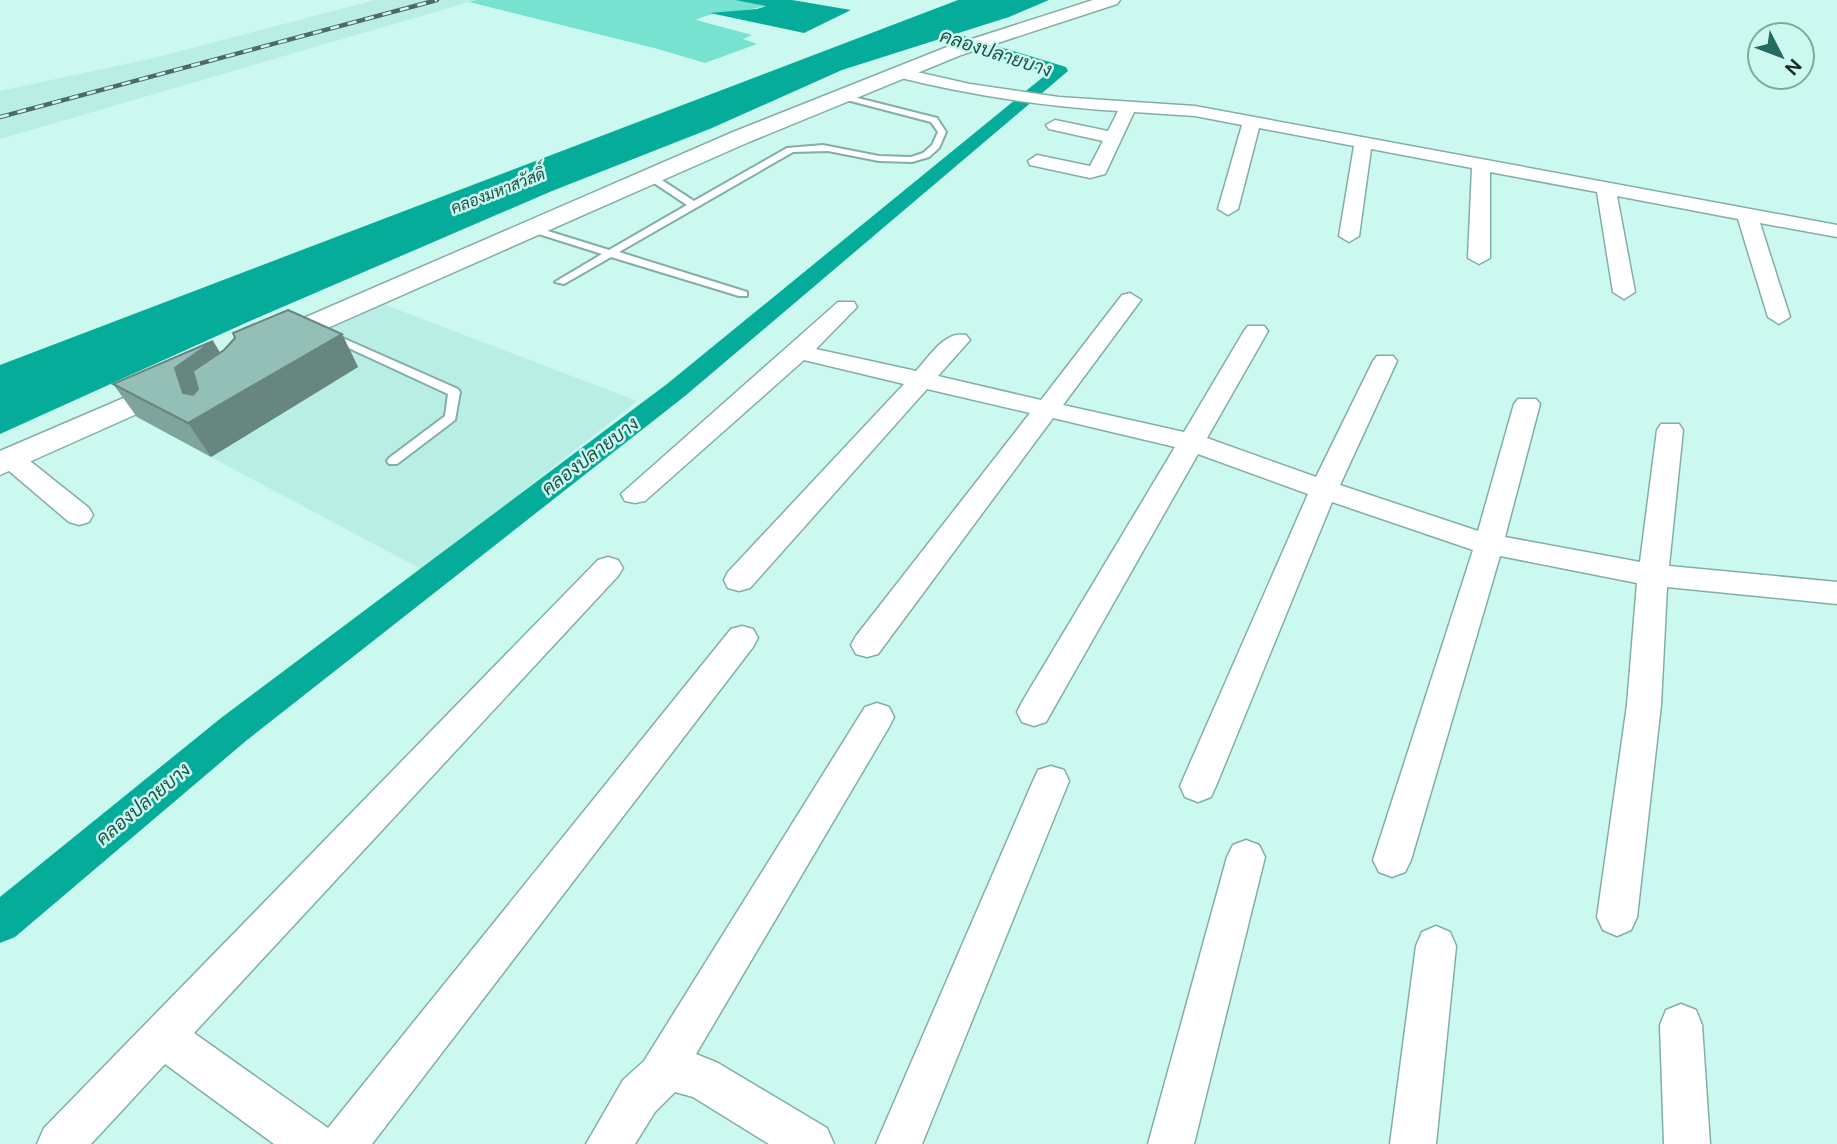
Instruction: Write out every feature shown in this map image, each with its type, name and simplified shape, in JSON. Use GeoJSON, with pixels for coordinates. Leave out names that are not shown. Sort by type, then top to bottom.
{"type":"FeatureCollection","features":[{"type":"Feature","properties":{"kind":"street"},"geometry":{"type":"LineString","coordinates":[[245,354],[842,96],[954,51],[1111,0]]}},
{"type":"Feature","properties":{"kind":"street"},"geometry":{"type":"LineString","coordinates":[[900,73],[1005,95],[1059,102],[1152,106],[1252,122],[1837,231]]}},
{"type":"Feature","properties":{"kind":"street"},"geometry":{"type":"LineString","coordinates":[[1037,161],[1095,172],[1128,107]]}},
{"type":"Feature","properties":{"kind":"street"},"geometry":{"type":"LineString","coordinates":[[1228,209],[1252,122]]}},
{"type":"Feature","properties":{"kind":"street"},"geometry":{"type":"LineString","coordinates":[[1055,125],[1114,138]]}},
{"type":"Feature","properties":{"kind":"street"},"geometry":{"type":"LineString","coordinates":[[1349,236],[1363,143]]}},
{"type":"Feature","properties":{"kind":"street"},"geometry":{"type":"LineString","coordinates":[[1479,258],[1481,165]]}},
{"type":"Feature","properties":{"kind":"street"},"geometry":{"type":"LineString","coordinates":[[1606,188],[1624,292]]}},
{"type":"Feature","properties":{"kind":"street"},"geometry":{"type":"LineString","coordinates":[[1746,214],[1779,317]]}},
{"type":"Feature","properties":{"kind":"street"},"geometry":{"type":"LineString","coordinates":[[867,645],[1050,410],[1130,300]]}},
{"type":"Feature","properties":{"kind":"street"},"geometry":{"type":"LineString","coordinates":[[635,495],[799,352],[846,307]]}},
{"type":"Feature","properties":{"kind":"street"},"geometry":{"type":"LineString","coordinates":[[1034,712],[1256,331]]}},
{"type":"Feature","properties":{"kind":"street"},"geometry":{"type":"LineString","coordinates":[[739,580],[958,340]]}},
{"type":"Feature","properties":{"kind":"street"},"geometry":{"type":"LineString","coordinates":[[799,352],[1191,442],[1489,544],[1653,575],[1837,593]]}},
{"type":"Feature","properties":{"kind":"street"},"geometry":{"type":"LineString","coordinates":[[1198,786],[1324,489],[1385,361]]}},
{"type":"Feature","properties":{"kind":"street"},"geometry":{"type":"LineString","coordinates":[[79,515],[6,461],[194,376]]}},
{"type":"Feature","properties":{"kind":"street"},"geometry":{"type":"LineString","coordinates":[[1392,860],[1489,544],[1527,404]]}},
{"type":"Feature","properties":{"kind":"street"},"geometry":{"type":"LineString","coordinates":[[1617,917],[1644,705],[1653,575],[1670,430]]}},
{"type":"Feature","properties":{"kind":"street"},"geometry":{"type":"LineString","coordinates":[[60,1144],[608,568]]}},
{"type":"Feature","properties":{"kind":"street"},"geometry":{"type":"LineString","coordinates":[[344,1144],[741,638]]}},
{"type":"Feature","properties":{"kind":"street"},"geometry":{"type":"LineString","coordinates":[[609,1144],[639,1096],[659,1076],[877,717]]}},
{"type":"Feature","properties":{"kind":"street"},"geometry":{"type":"LineString","coordinates":[[899,1144],[1051,781]]}},
{"type":"Feature","properties":{"kind":"street"},"geometry":{"type":"LineString","coordinates":[[1171,1144],[1246,857]]}},
{"type":"Feature","properties":{"kind":"street"},"geometry":{"type":"LineString","coordinates":[[1413,1144],[1436,946]]}},
{"type":"Feature","properties":{"kind":"street"},"geometry":{"type":"LineString","coordinates":[[1681,1025],[1687,1144]]}},
{"type":"Feature","properties":{"kind":"street"},"geometry":{"type":"LineString","coordinates":[[164,1037],[312,1144]]}},
{"type":"Feature","properties":{"kind":"street"},"geometry":{"type":"LineString","coordinates":[[659,1076],[676,1070],[703,1078],[811,1144]]}},
{"type":"Feature","properties":{"kind":"lane"},"geometry":{"type":"LineString","coordinates":[[560,282],[790,150],[803,147],[835,149],[860,156],[906,160],[922,156],[940,141],[942,132],[934,120],[842,96]]}},
{"type":"Feature","properties":{"kind":"lane"},"geometry":{"type":"LineString","coordinates":[[651,177],[693,205]]}},
{"type":"Feature","properties":{"kind":"lane"},"geometry":{"type":"LineString","coordinates":[[532,229],[743,294]]}},
{"type":"Feature","properties":{"kind":"lane"},"geometry":{"type":"LineString","coordinates":[[308,326],[454,392],[451,417],[393,461]]}},
{"type":"Feature","properties":{"kind":"shaded area"},"geometry":{"type":"Polygon","coordinates":[[[375,0],[476,0],[0,139],[0,91],[154,58],[375,0]]]}},
{"type":"Feature","properties":{"kind":"shaded area"},"geometry":{"type":"Polygon","coordinates":[[[735,0],[767,5],[714,14],[696,20],[752,35],[743,39],[757,44],[705,63],[469,2],[735,0]]]}},
{"type":"Feature","properties":{"kind":"shaded area"},"geometry":{"type":"Polygon","coordinates":[[[370,299],[637,401],[423,570],[211,457],[357,367],[289,334],[370,299]]]}},
{"type":"Feature","properties":{"kind":"water"},"geometry":{"type":"Polygon","coordinates":[[[735,0],[792,0],[851,10],[804,33],[710,13],[766,6],[735,0]]]}},
{"type":"Feature","properties":{"kind":"water","name":"คลองมหาสวัสดิ์"},"geometry":{"type":"Polygon","coordinates":[[[958,0],[1049,0],[1009,17],[842,70],[712,128],[552,191],[250,321],[0,434],[0,365],[958,0]]]}},
{"type":"Feature","properties":{"kind":"building"},"geometry":{"type":"Polygon","coordinates":[[[288,310],[342,334],[188,423],[113,384],[213,341],[175,368],[183,393],[193,395],[198,389],[193,371],[224,350],[235,338],[233,333],[288,310]]]}},
{"type":"Feature","properties":{"kind":"waterway","name":"คลองปลายบาง"},"geometry":{"type":"LineString","coordinates":[[0,923],[234,729],[676,390],[1060,71],[921,28]]}},
{"type":"Feature","properties":{"kind":"railway"},"geometry":{"type":"LineString","coordinates":[[0,117],[437,0]]}}]}
